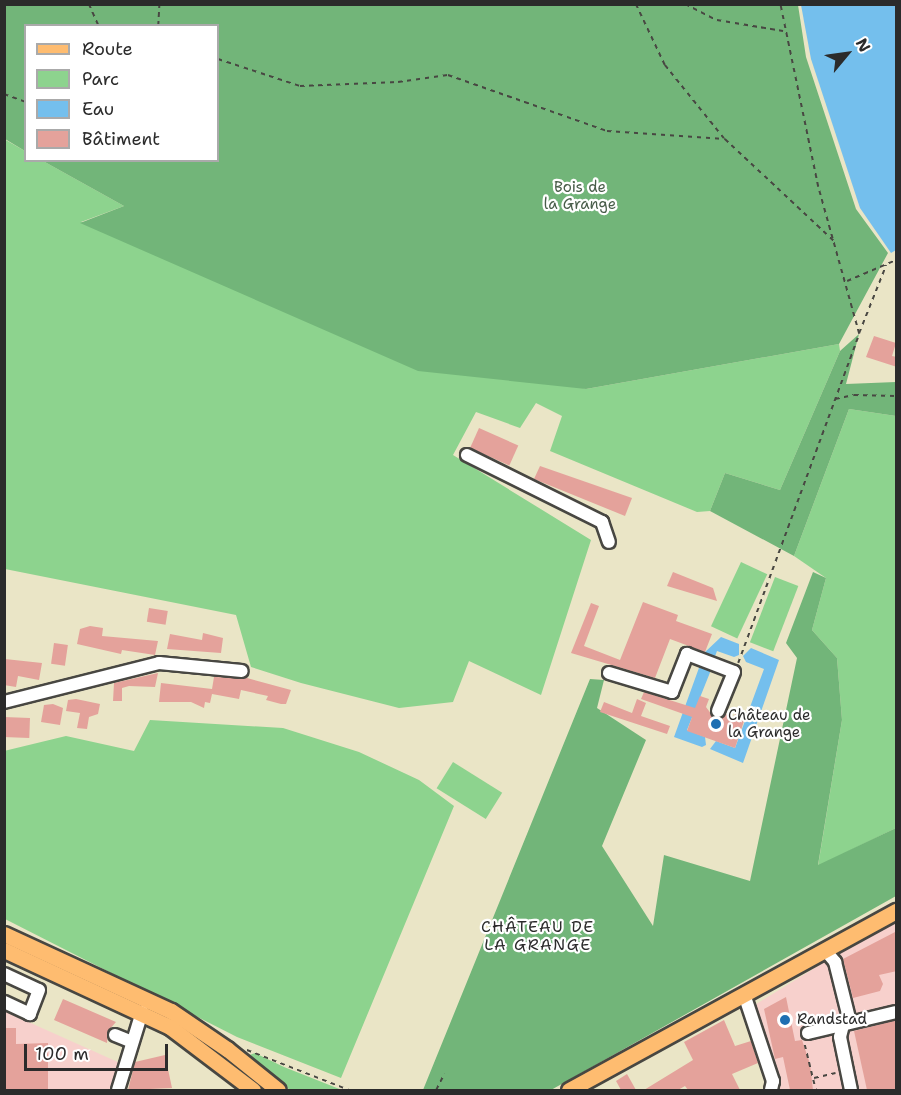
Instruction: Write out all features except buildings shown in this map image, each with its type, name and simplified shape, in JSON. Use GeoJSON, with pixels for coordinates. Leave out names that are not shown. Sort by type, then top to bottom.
{"type":"FeatureCollection","features":[{"type":"Feature","properties":{"kind":"main road"},"geometry":{"type":"LineString","coordinates":[[569,1090],[897,911]]}},
{"type":"Feature","properties":{"kind":"main road"},"geometry":{"type":"LineString","coordinates":[[4,934],[171,1011],[227,1048],[278,1090]]}},
{"type":"Feature","properties":{"kind":"main road"},"geometry":{"type":"LineString","coordinates":[[4,950],[142,1012],[199,1046],[254,1090]]}},
{"type":"Feature","properties":{"kind":"street"},"geometry":{"type":"LineString","coordinates":[[466,455],[602,522],[609,542]]}},
{"type":"Feature","properties":{"kind":"street"},"geometry":{"type":"LineString","coordinates":[[609,673],[672,692],[687,654],[734,672],[718,711]]}},
{"type":"Feature","properties":{"kind":"street"},"geometry":{"type":"LineString","coordinates":[[4,702],[159,663],[242,671]]}},
{"type":"Feature","properties":{"kind":"street"},"geometry":{"type":"LineString","coordinates":[[825,950],[835,962],[846,1024],[840,1037],[851,1090]]}},
{"type":"Feature","properties":{"kind":"street"},"geometry":{"type":"LineString","coordinates":[[4,1002],[30,1014],[39,990],[8,975],[20,957]]}},
{"type":"Feature","properties":{"kind":"street"},"geometry":{"type":"LineString","coordinates":[[744,994],[772,1081],[771,1090]]}},
{"type":"Feature","properties":{"kind":"street"},"geometry":{"type":"LineString","coordinates":[[118,1090],[142,1012]]}},
{"type":"Feature","properties":{"kind":"street"},"geometry":{"type":"LineString","coordinates":[[808,1033],[897,1012]]}},
{"type":"Feature","properties":{"kind":"street"},"geometry":{"type":"LineString","coordinates":[[115,1035],[132,1042]]}},
{"type":"Feature","properties":{"kind":"path"},"geometry":{"type":"LineString","coordinates":[[89,4],[98,24]]}},
{"type":"Feature","properties":{"kind":"path"},"geometry":{"type":"LineString","coordinates":[[158,24],[159,4]]}},
{"type":"Feature","properties":{"kind":"path"},"geometry":{"type":"LineString","coordinates":[[636,4],[665,65],[725,139],[834,241]]}},
{"type":"Feature","properties":{"kind":"path"},"geometry":{"type":"LineString","coordinates":[[685,4],[717,20],[784,31]]}},
{"type":"Feature","properties":{"kind":"path"},"geometry":{"type":"LineString","coordinates":[[780,4],[784,31],[834,241],[859,334]]}},
{"type":"Feature","properties":{"kind":"path"},"geometry":{"type":"LineString","coordinates":[[219,59],[300,86],[398,82],[448,75],[607,131],[725,139]]}},
{"type":"Feature","properties":{"kind":"path"},"geometry":{"type":"LineString","coordinates":[[4,94],[24,101]]}},
{"type":"Feature","properties":{"kind":"path"},"geometry":{"type":"LineString","coordinates":[[846,281],[897,261]]}},
{"type":"Feature","properties":{"kind":"path"},"geometry":{"type":"LineString","coordinates":[[734,672],[834,399],[886,265]]}},
{"type":"Feature","properties":{"kind":"path"},"geometry":{"type":"LineString","coordinates":[[834,399],[854,395],[897,396]]}},
{"type":"Feature","properties":{"kind":"path"},"geometry":{"type":"LineString","coordinates":[[808,1033],[804,1038],[816,1090]]}},
{"type":"Feature","properties":{"kind":"path"},"geometry":{"type":"LineString","coordinates":[[237,1049],[253,1050],[349,1090]]}},
{"type":"Feature","properties":{"kind":"path"},"geometry":{"type":"LineString","coordinates":[[813,1078],[842,1072]]}},
{"type":"Feature","properties":{"kind":"path"},"geometry":{"type":"LineString","coordinates":[[436,1090],[444,1074]]}},
{"type":"Feature","properties":{"kind":"shaded area"},"geometry":{"type":"Polygon","coordinates":[[[896,918],[896,1090],[775,1090],[753,1006],[896,918]]]}},
{"type":"Feature","properties":{"kind":"shaded area"},"geometry":{"type":"Polygon","coordinates":[[[4,1011],[120,1063],[112,1090],[5,1090],[4,1011]]]}},
{"type":"Feature","properties":{"kind":"green space","name":"Bois de la Grange"},"geometry":{"type":"Polygon","coordinates":[[[5,4],[798,5],[806,57],[856,209],[888,253],[839,344],[586,389],[418,371],[80,223],[124,206],[45,162],[219,162],[219,24],[24,24],[24,150],[5,139],[5,4]]]}},
{"type":"Feature","properties":{"kind":"green space"},"geometry":{"type":"Polygon","coordinates":[[[4,139],[24,150],[24,162],[45,162],[124,206],[81,222],[586,389],[839,344],[840,351],[780,490],[725,473],[710,511],[697,512],[550,451],[562,416],[536,403],[520,428],[476,412],[453,455],[591,540],[541,695],[469,661],[453,702],[399,708],[301,683],[251,667],[236,615],[5,569],[4,139]]]}},
{"type":"Feature","properties":{"kind":"green space"},"geometry":{"type":"Polygon","coordinates":[[[859,334],[846,384],[896,382],[896,416],[849,409],[794,556],[710,511],[725,473],[780,490],[840,351],[859,334]]]}},
{"type":"Feature","properties":{"kind":"green space"},"geometry":{"type":"Polygon","coordinates":[[[849,409],[896,416],[896,828],[818,866],[842,720],[837,658],[812,630],[826,578],[794,556],[849,409]]]}},
{"type":"Feature","properties":{"kind":"green space"},"geometry":{"type":"Polygon","coordinates":[[[741,562],[767,574],[737,639],[711,626],[741,562]]]}},
{"type":"Feature","properties":{"kind":"green space"},"geometry":{"type":"Polygon","coordinates":[[[813,572],[826,578],[812,630],[837,658],[842,720],[818,865],[896,828],[896,896],[551,1090],[423,1090],[590,679],[604,680],[597,708],[646,740],[602,846],[653,926],[664,855],[750,881],[797,658],[786,643],[813,572]]]}},
{"type":"Feature","properties":{"kind":"green space"},"geometry":{"type":"Polygon","coordinates":[[[775,577],[798,586],[773,651],[750,642],[775,577]]]}},
{"type":"Feature","properties":{"kind":"green space"},"geometry":{"type":"Polygon","coordinates":[[[150,720],[283,728],[359,752],[419,780],[454,806],[341,1078],[237,1037],[5,919],[4,751],[66,736],[134,751],[150,720]]]}},
{"type":"Feature","properties":{"kind":"green space"},"geometry":{"type":"Polygon","coordinates":[[[453,762],[502,793],[486,819],[437,788],[453,762]]]}},
{"type":"Feature","properties":{"kind":"green space"},"geometry":{"type":"Polygon","coordinates":[[[255,1053],[342,1090],[290,1090],[247,1056],[255,1053]]]}},
{"type":"Feature","properties":{"kind":"water"},"geometry":{"type":"Polygon","coordinates":[[[801,5],[896,5],[896,250],[891,253],[860,208],[811,59],[801,5]]]}},
{"type":"Feature","properties":{"kind":"water"},"geometry":{"type":"Polygon","coordinates":[[[721,637],[739,644],[739,655],[734,657],[717,651],[714,659],[703,654],[721,637]]]}},
{"type":"Feature","properties":{"kind":"water"},"geometry":{"type":"Polygon","coordinates":[[[751,648],[779,660],[743,763],[710,749],[716,741],[735,748],[764,669],[746,662],[743,656],[751,648]]]}},
{"type":"Feature","properties":{"kind":"water"},"geometry":{"type":"Polygon","coordinates":[[[700,665],[711,670],[687,730],[705,737],[706,745],[702,747],[674,737],[700,665]]]}},
{"type":"Feature","properties":{"kind":"place","name":"Château de la Grange"},"geometry":{"type":"Point","coordinates":[716,724]}},
{"type":"Feature","properties":{"kind":"place","name":"Randstad"},"geometry":{"type":"Point","coordinates":[785,1020]}},
{"type":"Feature","properties":{"kind":"district","name":"CHÂTEAU DE LA GRANGE"},"geometry":{"type":"Point","coordinates":[538,936]}}]}
